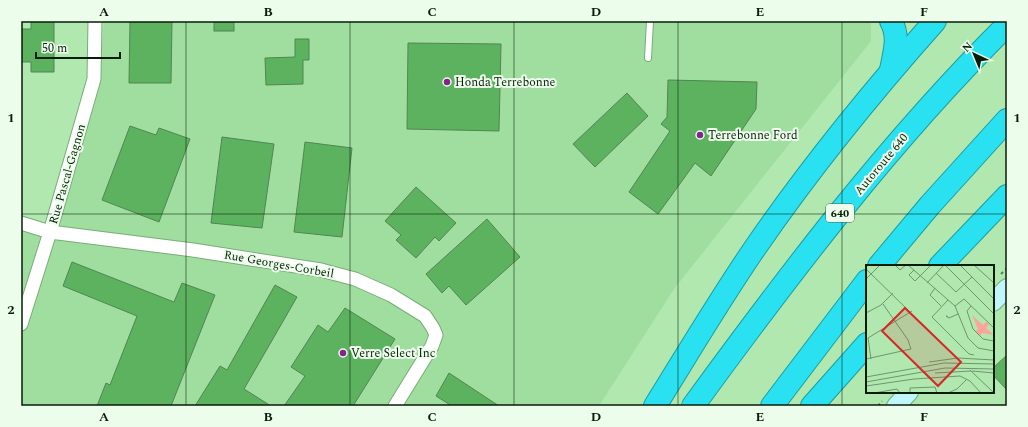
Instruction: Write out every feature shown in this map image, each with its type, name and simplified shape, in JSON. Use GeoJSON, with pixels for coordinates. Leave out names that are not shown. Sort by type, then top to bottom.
{"type":"FeatureCollection","features":[{"type":"Feature","properties":{"kind":"highway"},"geometry":{"type":"LineString","coordinates":[[890,71],[896,38],[895,29],[891,21]]}},
{"type":"Feature","properties":{"kind":"highway"},"geometry":{"type":"LineString","coordinates":[[655,406],[730,285],[769,228],[829,146],[890,71],[935,21]]}},
{"type":"Feature","properties":{"kind":"highway","name":"Autoroute 640"},"geometry":{"type":"LineString","coordinates":[[693,406],[768,304],[851,200],[939,96],[1004,28]]}},
{"type":"Feature","properties":{"kind":"highway"},"geometry":{"type":"LineString","coordinates":[[880,265],[930,205],[1007,120]]}},
{"type":"Feature","properties":{"kind":"highway"},"geometry":{"type":"LineString","coordinates":[[941,265],[1007,196]]}},
{"type":"Feature","properties":{"kind":"highway"},"geometry":{"type":"LineString","coordinates":[[772,406],[866,281]]}},
{"type":"Feature","properties":{"kind":"highway"},"geometry":{"type":"LineString","coordinates":[[812,406],[866,345]]}},
{"type":"Feature","properties":{"kind":"street","name":"Rue Pascal-Gagnon"},"geometry":{"type":"LineString","coordinates":[[21,324],[50,232],[94,79],[95,21]]}},
{"type":"Feature","properties":{"kind":"street","name":"Rue Georges-Corbeil"},"geometry":{"type":"LineString","coordinates":[[21,223],[50,232],[193,250],[321,270],[356,279],[391,296],[425,316],[436,335],[432,346],[395,406]]}},
{"type":"Feature","properties":{"kind":"street"},"geometry":{"type":"LineString","coordinates":[[994,301],[1007,288]]}},
{"type":"Feature","properties":{"kind":"street"},"geometry":{"type":"LineString","coordinates":[[896,406],[908,393]]}},
{"type":"Feature","properties":{"kind":"lane"},"geometry":{"type":"LineString","coordinates":[[648,58],[650,21]]}},
{"type":"Feature","properties":{"kind":"shaded area"},"geometry":{"type":"Polygon","coordinates":[[[104,21],[871,21],[871,41],[674,289],[599,406],[21,406],[21,226],[50,232],[98,92],[104,21]]]}},
{"type":"Feature","properties":{"kind":"building"},"geometry":{"type":"Polygon","coordinates":[[[31,21],[54,21],[54,72],[31,72],[31,62],[21,62],[21,29],[31,29],[31,21]]]}},
{"type":"Feature","properties":{"kind":"building"},"geometry":{"type":"Polygon","coordinates":[[[130,21],[172,21],[171,83],[129,83],[130,21]]]}},
{"type":"Feature","properties":{"kind":"building"},"geometry":{"type":"Polygon","coordinates":[[[214,21],[234,21],[234,31],[214,31],[214,21]]]}},
{"type":"Feature","properties":{"kind":"building"},"geometry":{"type":"Polygon","coordinates":[[[295,39],[309,39],[309,60],[303,60],[303,84],[266,85],[265,58],[295,57],[295,39]]]}},
{"type":"Feature","properties":{"kind":"building"},"geometry":{"type":"Polygon","coordinates":[[[408,43],[501,44],[499,131],[407,129],[408,43]]]}},
{"type":"Feature","properties":{"kind":"building"},"geometry":{"type":"Polygon","coordinates":[[[668,80],[757,82],[756,109],[711,176],[695,163],[658,214],[629,192],[670,131],[661,124],[667,117],[668,80]]]}},
{"type":"Feature","properties":{"kind":"building"},"geometry":{"type":"Polygon","coordinates":[[[627,93],[648,116],[595,167],[573,144],[627,93]]]}},
{"type":"Feature","properties":{"kind":"building"},"geometry":{"type":"Polygon","coordinates":[[[130,126],[156,135],[159,128],[190,139],[159,222],[102,200],[130,126]]]}},
{"type":"Feature","properties":{"kind":"building"},"geometry":{"type":"Polygon","coordinates":[[[222,137],[274,144],[262,228],[211,223],[222,137]]]}},
{"type":"Feature","properties":{"kind":"building"},"geometry":{"type":"Polygon","coordinates":[[[305,142],[352,148],[342,237],[294,232],[305,142]]]}},
{"type":"Feature","properties":{"kind":"building"},"geometry":{"type":"Polygon","coordinates":[[[416,187],[456,223],[439,241],[435,237],[416,258],[396,240],[401,235],[385,221],[416,187]]]}},
{"type":"Feature","properties":{"kind":"building"},"geometry":{"type":"Polygon","coordinates":[[[487,219],[520,257],[466,305],[449,286],[442,293],[426,274],[487,219]]]}},
{"type":"Feature","properties":{"kind":"building"},"geometry":{"type":"Polygon","coordinates":[[[72,262],[174,302],[182,283],[215,295],[171,406],[97,406],[106,383],[110,385],[137,316],[63,286],[72,262]]]}},
{"type":"Feature","properties":{"kind":"building"},"geometry":{"type":"Polygon","coordinates":[[[275,285],[297,297],[244,389],[271,406],[195,406],[220,366],[227,370],[275,285]]]}},
{"type":"Feature","properties":{"kind":"building","name":"Verre Select Inc"},"geometry":{"type":"Polygon","coordinates":[[[345,308],[395,339],[353,406],[284,406],[305,376],[291,367],[318,325],[328,332],[345,308]]]}},
{"type":"Feature","properties":{"kind":"building"},"geometry":{"type":"Polygon","coordinates":[[[1007,355],[1007,390],[994,376],[994,367],[1007,355]]]}},
{"type":"Feature","properties":{"kind":"building"},"geometry":{"type":"Polygon","coordinates":[[[449,373],[499,406],[452,406],[436,396],[449,373]]]}},
{"type":"Feature","properties":{"kind":"place","name":"Honda Terrebonne"},"geometry":{"type":"Point","coordinates":[447,82]}},
{"type":"Feature","properties":{"kind":"place","name":"Terrebonne Ford"},"geometry":{"type":"Point","coordinates":[700,135]}},
{"type":"Feature","properties":{"kind":"place","name":"Verre Select Inc"},"geometry":{"type":"Point","coordinates":[343,353]}}]}
